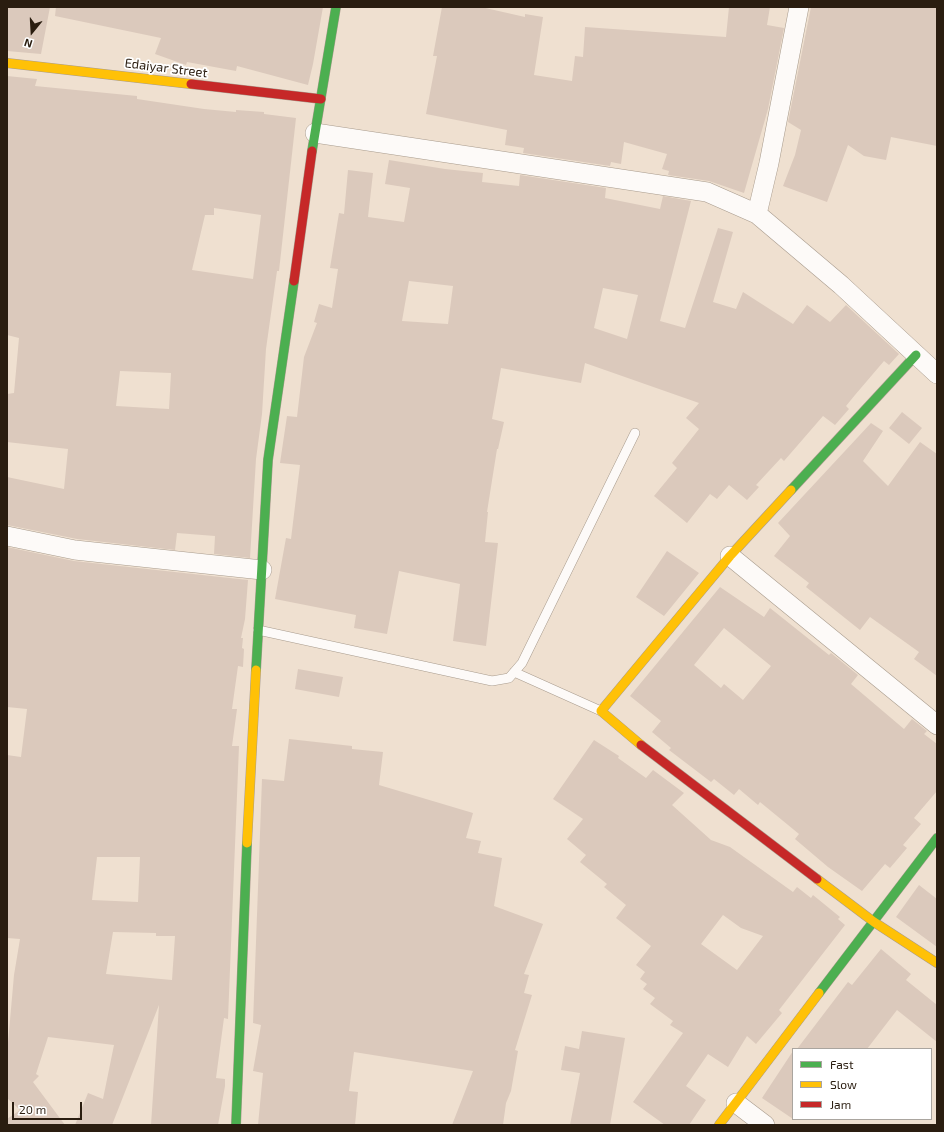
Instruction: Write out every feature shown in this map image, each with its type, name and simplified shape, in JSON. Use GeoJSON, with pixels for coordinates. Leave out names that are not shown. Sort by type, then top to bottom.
{"type":"FeatureCollection","features":[{"type":"Feature","properties":{"kind":"street"},"geometry":{"type":"LineString","coordinates":[[236,1125],[250,749],[268,460],[315,133],[336,7]]}},
{"type":"Feature","properties":{"kind":"street"},"geometry":{"type":"LineString","coordinates":[[757,214],[769,163],[799,7]]}},
{"type":"Feature","properties":{"kind":"street","name":"Edaiyar Street"},"geometry":{"type":"LineString","coordinates":[[7,62],[321,99]]}},
{"type":"Feature","properties":{"kind":"street"},"geometry":{"type":"LineString","coordinates":[[315,133],[707,192],[757,214],[841,285],[916,355],[936,370]]}},
{"type":"Feature","properties":{"kind":"street"},"geometry":{"type":"LineString","coordinates":[[916,355],[730,556],[601,711],[632,738],[874,922],[937,963]]}},
{"type":"Feature","properties":{"kind":"street"},"geometry":{"type":"LineString","coordinates":[[7,536],[75,550],[262,570]]}},
{"type":"Feature","properties":{"kind":"street"},"geometry":{"type":"LineString","coordinates":[[730,556],[937,725]]}},
{"type":"Feature","properties":{"kind":"street"},"geometry":{"type":"LineString","coordinates":[[719,1125],[937,838]]}},
{"type":"Feature","properties":{"kind":"street"},"geometry":{"type":"LineString","coordinates":[[736,1103],[765,1125]]}},
{"type":"Feature","properties":{"kind":"lane"},"geometry":{"type":"LineString","coordinates":[[258,630],[492,681],[509,678],[522,663],[635,433]]}},
{"type":"Feature","properties":{"kind":"lane"},"geometry":{"type":"LineString","coordinates":[[514,672],[601,711]]}},
{"type":"Feature","properties":{"kind":"building"},"geometry":{"type":"Polygon","coordinates":[[[7,7],[50,7],[41,54],[7,51],[7,7]]]}},
{"type":"Feature","properties":{"kind":"building"},"geometry":{"type":"Polygon","coordinates":[[[56,7],[323,7],[308,85],[237,66],[236,71],[187,62],[186,65],[155,54],[161,38],[55,16],[56,7]]]}},
{"type":"Feature","properties":{"kind":"building"},"geometry":{"type":"Polygon","coordinates":[[[442,7],[481,7],[525,17],[525,14],[543,17],[534,75],[572,81],[575,56],[583,57],[585,27],[726,37],[729,7],[770,7],[767,25],[784,28],[768,109],[744,193],[709,181],[668,175],[669,171],[662,169],[667,154],[624,142],[621,164],[611,162],[610,166],[523,153],[524,148],[505,145],[507,130],[426,114],[437,56],[433,56],[442,7]]]}},
{"type":"Feature","properties":{"kind":"building"},"geometry":{"type":"Polygon","coordinates":[[[811,7],[937,7],[937,146],[891,137],[886,160],[864,156],[848,145],[827,202],[783,186],[795,155],[801,130],[788,122],[811,7]]]}},
{"type":"Feature","properties":{"kind":"building"},"geometry":{"type":"Polygon","coordinates":[[[7,76],[37,79],[35,86],[137,96],[137,99],[204,109],[236,112],[236,110],[264,112],[264,114],[296,118],[279,271],[277,271],[266,349],[262,414],[256,459],[250,558],[214,554],[215,536],[177,533],[175,550],[77,539],[7,525],[7,477],[64,489],[68,449],[7,442],[7,394],[14,393],[19,338],[7,335],[7,76]],[[214,208],[214,215],[205,215],[192,270],[253,279],[261,215],[214,208]],[[120,371],[116,406],[169,409],[171,373],[120,371]]]}},
{"type":"Feature","properties":{"kind":"building"},"geometry":{"type":"Polygon","coordinates":[[[389,160],[445,169],[483,173],[482,182],[519,186],[520,175],[606,188],[605,198],[660,209],[663,196],[691,201],[660,321],[685,328],[718,228],[733,232],[713,302],[736,309],[743,292],[793,324],[807,305],[830,322],[846,305],[899,354],[889,365],[884,361],[846,406],[849,409],[835,425],[823,416],[784,461],[781,458],[756,485],[759,487],[747,500],[729,485],[717,499],[710,494],[687,523],[654,496],[677,468],[672,463],[699,429],[686,418],[699,403],[585,363],[581,383],[501,368],[492,419],[504,422],[497,449],[487,512],[485,542],[498,543],[486,646],[453,641],[460,584],[399,571],[387,634],[354,628],[356,615],[275,599],[286,538],[291,539],[300,465],[280,463],[287,416],[297,417],[304,357],[317,323],[314,322],[319,304],[332,308],[338,269],[330,268],[339,213],[344,214],[348,170],[373,173],[368,217],[404,222],[410,188],[385,184],[389,160]],[[409,281],[402,321],[448,324],[453,286],[409,281]],[[603,288],[594,328],[627,339],[638,295],[603,288]]]}},
{"type":"Feature","properties":{"kind":"building"},"geometry":{"type":"Polygon","coordinates":[[[902,412],[922,428],[909,444],[889,428],[902,412]]]}},
{"type":"Feature","properties":{"kind":"building"},"geometry":{"type":"Polygon","coordinates":[[[871,423],[883,431],[863,461],[888,486],[920,442],[937,454],[937,676],[914,659],[919,652],[870,617],[860,630],[806,587],[809,583],[774,556],[790,536],[778,523],[871,423]]]}},
{"type":"Feature","properties":{"kind":"building"},"geometry":{"type":"Polygon","coordinates":[[[7,547],[74,561],[248,580],[245,619],[241,638],[243,638],[242,648],[244,649],[243,667],[238,666],[232,709],[237,709],[232,746],[239,746],[228,1019],[224,1018],[216,1078],[225,1079],[225,1086],[218,1125],[151,1125],[159,1005],[112,1125],[75,1125],[88,1093],[103,1099],[114,1045],[48,1037],[36,1074],[39,1076],[33,1082],[65,1125],[7,1125],[7,1119],[20,1110],[7,1098],[7,1054],[14,975],[20,939],[7,938],[7,755],[21,757],[27,709],[7,707],[7,547]],[[97,857],[92,900],[138,902],[140,857],[97,857]],[[113,932],[106,974],[172,980],[175,936],[156,936],[156,933],[113,932]]]}},
{"type":"Feature","properties":{"kind":"building"},"geometry":{"type":"Polygon","coordinates":[[[667,551],[699,573],[664,616],[636,597],[667,551]]]}},
{"type":"Feature","properties":{"kind":"building"},"geometry":{"type":"Polygon","coordinates":[[[720,587],[764,617],[770,608],[829,655],[831,653],[858,675],[851,684],[904,729],[912,719],[927,731],[924,734],[937,744],[937,791],[914,818],[921,824],[903,845],[907,848],[890,868],[885,864],[862,891],[828,867],[795,839],[799,834],[760,802],[758,805],[739,789],[734,795],[714,779],[711,782],[669,750],[671,748],[652,732],[661,721],[630,696],[720,587]],[[724,628],[694,665],[721,688],[724,684],[743,700],[771,666],[724,628]]]}},
{"type":"Feature","properties":{"kind":"building"},"geometry":{"type":"Polygon","coordinates":[[[298,669],[343,677],[339,697],[295,689],[298,669]]]}},
{"type":"Feature","properties":{"kind":"building"},"geometry":{"type":"Polygon","coordinates":[[[289,739],[352,746],[352,749],[383,752],[379,785],[473,813],[466,838],[481,841],[478,853],[502,858],[494,906],[543,924],[524,974],[529,975],[524,993],[532,995],[515,1050],[518,1051],[511,1091],[506,1103],[503,1125],[452,1125],[473,1071],[354,1052],[349,1091],[358,1092],[355,1125],[258,1125],[263,1073],[253,1071],[261,1025],[253,1023],[262,779],[284,781],[289,739]]]}},
{"type":"Feature","properties":{"kind":"building"},"geometry":{"type":"Polygon","coordinates":[[[594,740],[619,756],[618,758],[646,778],[653,770],[684,793],[672,805],[711,840],[730,847],[793,892],[797,887],[811,898],[813,895],[840,917],[838,919],[845,925],[779,1010],[782,1013],[756,1044],[747,1036],[728,1067],[708,1054],[686,1086],[706,1100],[689,1125],[665,1125],[633,1102],[683,1033],[670,1025],[673,1021],[650,1004],[655,998],[643,989],[647,984],[640,979],[645,972],[636,965],[651,946],[616,918],[626,905],[604,887],[607,884],[580,862],[586,855],[567,839],[583,819],[553,799],[594,740]],[[723,915],[701,944],[737,970],[763,936],[741,928],[723,915]]]}},
{"type":"Feature","properties":{"kind":"building"},"geometry":{"type":"Polygon","coordinates":[[[919,885],[937,899],[937,947],[896,917],[919,885]]]}},
{"type":"Feature","properties":{"kind":"building"},"geometry":{"type":"Polygon","coordinates":[[[881,949],[911,974],[906,980],[937,1005],[937,1042],[897,1010],[868,1048],[798,1048],[848,982],[852,985],[881,949]]]}},
{"type":"Feature","properties":{"kind":"building"},"geometry":{"type":"Polygon","coordinates":[[[582,1031],[625,1038],[610,1125],[570,1125],[580,1073],[561,1070],[565,1046],[579,1049],[582,1031]]]}},
{"type":"Feature","properties":{"kind":"building"},"geometry":{"type":"Polygon","coordinates":[[[792,1053],[792,1118],[762,1098],[792,1053]]]}},
{"type":"Feature","properties":{"kind":"traffic: fast"},"geometry":{"type":"LineString","coordinates":[[312,151],[336,7]]}},
{"type":"Feature","properties":{"kind":"traffic: fast"},"geometry":{"type":"LineString","coordinates":[[256,670],[268,460],[294,281]]}},
{"type":"Feature","properties":{"kind":"traffic: fast"},"geometry":{"type":"LineString","coordinates":[[791,490],[916,355]]}},
{"type":"Feature","properties":{"kind":"traffic: fast"},"geometry":{"type":"LineString","coordinates":[[819,993],[937,838]]}},
{"type":"Feature","properties":{"kind":"traffic: fast"},"geometry":{"type":"LineString","coordinates":[[236,1125],[247,843]]}},
{"type":"Feature","properties":{"kind":"traffic: slow"},"geometry":{"type":"LineString","coordinates":[[7,63],[191,84]]}},
{"type":"Feature","properties":{"kind":"traffic: slow"},"geometry":{"type":"LineString","coordinates":[[641,745],[601,711],[730,556],[791,490]]}},
{"type":"Feature","properties":{"kind":"traffic: slow"},"geometry":{"type":"LineString","coordinates":[[247,843],[256,670]]}},
{"type":"Feature","properties":{"kind":"traffic: slow"},"geometry":{"type":"LineString","coordinates":[[817,879],[874,922],[937,963]]}},
{"type":"Feature","properties":{"kind":"traffic: slow"},"geometry":{"type":"LineString","coordinates":[[719,1125],[819,993]]}},
{"type":"Feature","properties":{"kind":"traffic: jam"},"geometry":{"type":"LineString","coordinates":[[191,84],[321,99]]}},
{"type":"Feature","properties":{"kind":"traffic: jam"},"geometry":{"type":"LineString","coordinates":[[294,281],[312,151]]}},
{"type":"Feature","properties":{"kind":"traffic: jam"},"geometry":{"type":"LineString","coordinates":[[641,745],[817,879]]}}]}
